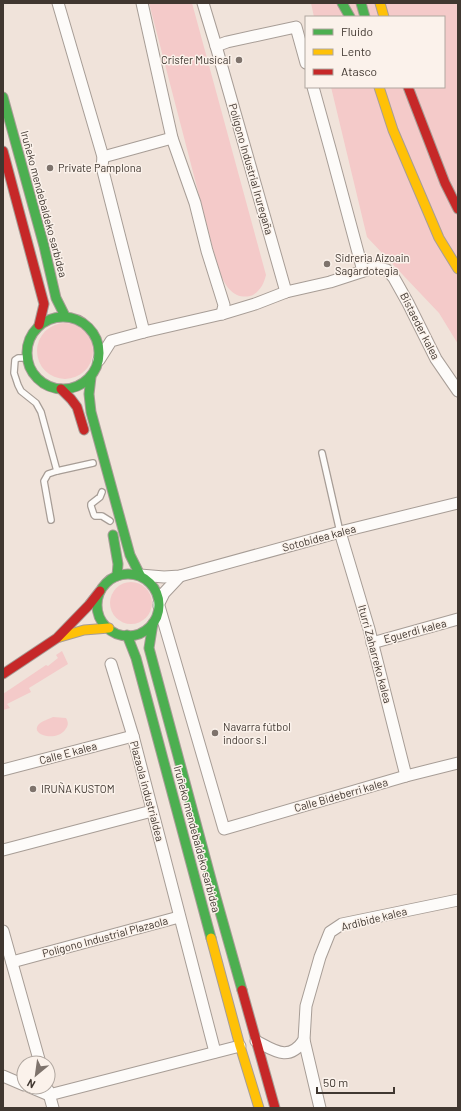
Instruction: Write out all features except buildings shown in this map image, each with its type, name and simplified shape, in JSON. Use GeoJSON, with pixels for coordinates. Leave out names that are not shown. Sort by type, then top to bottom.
{"type":"FeatureCollection","features":[{"type":"Feature","properties":{"kind":"main road"},"geometry":{"type":"LineString","coordinates":[[342,3],[349,16]]}},
{"type":"Feature","properties":{"kind":"main road"},"geometry":{"type":"LineString","coordinates":[[361,3],[365,16]]}},
{"type":"Feature","properties":{"kind":"main road"},"geometry":{"type":"LineString","coordinates":[[380,3],[384,16]]}},
{"type":"Feature","properties":{"kind":"main road"},"geometry":{"type":"LineString","coordinates":[[379,88],[393,130],[439,238],[458,269]]}},
{"type":"Feature","properties":{"kind":"main road"},"geometry":{"type":"LineString","coordinates":[[388,88],[397,114]]}},
{"type":"Feature","properties":{"kind":"main road"},"geometry":{"type":"LineString","coordinates":[[408,88],[445,183],[458,210]]}},
{"type":"Feature","properties":{"kind":"main road","name":"Iruñeko mendebaldeko sarbidea"},"geometry":{"type":"LineString","coordinates":[[3,97],[44,246],[56,298],[65,316]]}},
{"type":"Feature","properties":{"kind":"main road"},"geometry":{"type":"LineString","coordinates":[[3,151],[44,304],[39,325],[31,336],[27,349],[29,366],[38,379],[49,386],[60,389],[69,389],[85,382],[96,369],[100,360],[99,344],[92,330],[80,320],[65,316],[51,318],[39,325]]}},
{"type":"Feature","properties":{"kind":"main road"},"geometry":{"type":"LineString","coordinates":[[448,236],[458,257]]}},
{"type":"Feature","properties":{"kind":"main road"},"geometry":{"type":"LineString","coordinates":[[91,376],[88,401],[130,555],[140,575],[152,585],[156,592],[159,605],[157,616],[153,623],[142,632],[134,635],[117,633],[109,628],[101,618],[97,606],[100,591]]}},
{"type":"Feature","properties":{"kind":"main road"},"geometry":{"type":"LineString","coordinates":[[60,389],[77,407],[87,442]]}},
{"type":"Feature","properties":{"kind":"main road"},"geometry":{"type":"LineString","coordinates":[[101,488],[110,521],[118,564],[117,576]]}},
{"type":"Feature","properties":{"kind":"main road"},"geometry":{"type":"LineString","coordinates":[[5,674],[57,638],[89,605],[106,583],[117,576],[126,574],[140,575]]}},
{"type":"Feature","properties":{"kind":"main road","name":"Iruñeko mendebaldeko sarbidea"},"geometry":{"type":"LineString","coordinates":[[153,623],[150,648],[274,1108]]}},
{"type":"Feature","properties":{"kind":"main road"},"geometry":{"type":"LineString","coordinates":[[57,638],[78,630],[109,628]]}},
{"type":"Feature","properties":{"kind":"main road","name":"Iruñeko mendebaldeko sarbidea"},"geometry":{"type":"LineString","coordinates":[[127,635],[136,658],[240,1046],[259,1108]]}},
{"type":"Feature","properties":{"kind":"street"},"geometry":{"type":"LineString","coordinates":[[58,3],[103,157],[102,167],[144,332]]}},
{"type":"Feature","properties":{"kind":"street"},"geometry":{"type":"LineString","coordinates":[[142,3],[172,138],[195,203],[207,251],[224,305],[222,314]]}},
{"type":"Feature","properties":{"kind":"street","name":"Polígono Industrial Iruregaña"},"geometry":{"type":"LineString","coordinates":[[203,3],[286,292]]}},
{"type":"Feature","properties":{"kind":"street"},"geometry":{"type":"LineString","coordinates":[[216,46],[227,42],[296,28],[305,60]]}},
{"type":"Feature","properties":{"kind":"street"},"geometry":{"type":"LineString","coordinates":[[100,360],[111,341],[222,314],[255,304],[286,292],[330,282],[363,271],[313,88]]}},
{"type":"Feature","properties":{"kind":"street"},"geometry":{"type":"LineString","coordinates":[[103,157],[172,138]]}},
{"type":"Feature","properties":{"kind":"street","name":"Bistaeder kalea"},"geometry":{"type":"LineString","coordinates":[[363,271],[376,267],[387,270],[394,278],[436,359],[458,391]]}},
{"type":"Feature","properties":{"kind":"street","name":"Sotobidea kalea"},"geometry":{"type":"LineString","coordinates":[[140,575],[159,577],[180,576],[340,532],[458,503]]}},
{"type":"Feature","properties":{"kind":"street","name":"Iturri Zaharreko kalea"},"geometry":{"type":"LineString","coordinates":[[340,532],[369,629],[406,776]]}},
{"type":"Feature","properties":{"kind":"street"},"geometry":{"type":"LineString","coordinates":[[159,605],[164,593],[180,576]]}},
{"type":"Feature","properties":{"kind":"street","name":"Calle Bideberri kalea"},"geometry":{"type":"LineString","coordinates":[[159,605],[224,829],[406,776],[458,763]]}},
{"type":"Feature","properties":{"kind":"street","name":"Eguerdi kalea"},"geometry":{"type":"LineString","coordinates":[[372,643],[458,619]]}},
{"type":"Feature","properties":{"kind":"street","name":"Plazaola industrialdea"},"geometry":{"type":"LineString","coordinates":[[111,664],[133,736],[180,917]]}},
{"type":"Feature","properties":{"kind":"street","name":"Calle E kalea"},"geometry":{"type":"LineString","coordinates":[[3,770],[133,736]]}},
{"type":"Feature","properties":{"kind":"street"},"geometry":{"type":"LineString","coordinates":[[3,850],[152,811]]}},
{"type":"Feature","properties":{"kind":"street","name":"Ardibide kalea"},"geometry":{"type":"LineString","coordinates":[[320,1108],[304,1040],[306,1006],[320,957],[330,932],[342,924],[458,900]]}},
{"type":"Feature","properties":{"kind":"street","name":"Polígono Industrial Plazaola"},"geometry":{"type":"LineString","coordinates":[[12,962],[180,917],[215,1052]]}},
{"type":"Feature","properties":{"kind":"street"},"geometry":{"type":"LineString","coordinates":[[4,940],[12,962],[38,1055]]}},
{"type":"Feature","properties":{"kind":"street"},"geometry":{"type":"LineString","coordinates":[[256,1041],[276,1052],[286,1053],[299,1047],[304,1040]]}},
{"type":"Feature","properties":{"kind":"street"},"geometry":{"type":"LineString","coordinates":[[56,1089],[240,1046]]}},
{"type":"Feature","properties":{"kind":"street"},"geometry":{"type":"LineString","coordinates":[[3,1076],[16,1082]]}},
{"type":"Feature","properties":{"kind":"street"},"geometry":{"type":"LineString","coordinates":[[49,1095],[53,1108]]}},
{"type":"Feature","properties":{"kind":"lane"},"geometry":{"type":"LineString","coordinates":[[27,358],[18,358],[14,360],[14,373],[21,391],[36,403],[41,412],[57,471]]}},
{"type":"Feature","properties":{"kind":"lane"},"geometry":{"type":"LineString","coordinates":[[322,453],[340,532]]}},
{"type":"Feature","properties":{"kind":"lane"},"geometry":{"type":"LineString","coordinates":[[51,520],[44,481],[48,474],[93,463]]}},
{"type":"Feature","properties":{"kind":"lane"},"geometry":{"type":"LineString","coordinates":[[101,488],[100,497],[91,504],[91,506],[95,516],[102,516],[110,521]]}},
{"type":"Feature","properties":{"kind":"shaded area"},"geometry":{"type":"Polygon","coordinates":[[[149,3],[192,3],[266,275],[262,286],[253,295],[237,295],[227,287],[221,275],[149,3]]]}},
{"type":"Feature","properties":{"kind":"shaded area"},"geometry":{"type":"Polygon","coordinates":[[[311,3],[458,3],[458,344],[439,313],[367,237],[331,88],[445,88],[445,16],[314,16],[311,3]]]}},
{"type":"Feature","properties":{"kind":"shaded area"},"geometry":{"type":"Polygon","coordinates":[[[59,323],[71,323],[85,331],[93,345],[91,362],[85,371],[71,379],[59,379],[49,374],[42,367],[37,357],[37,345],[42,335],[49,328],[59,323]]]}},
{"type":"Feature","properties":{"kind":"shaded area"},"geometry":{"type":"Polygon","coordinates":[[[127,582],[135,582],[143,585],[149,591],[152,603],[149,615],[143,621],[135,624],[127,624],[119,621],[113,615],[110,607],[110,599],[113,591],[119,585],[127,582]]]}},
{"type":"Feature","properties":{"kind":"shaded area"},"geometry":{"type":"Polygon","coordinates":[[[62,651],[68,664],[29,688],[31,692],[7,704],[10,708],[3,710],[3,694],[46,665],[48,666],[58,658],[56,655],[62,651]]]}},
{"type":"Feature","properties":{"kind":"shaded area"},"geometry":{"type":"Polygon","coordinates":[[[53,717],[66,718],[68,724],[65,730],[56,736],[45,736],[40,734],[37,728],[39,724],[53,717]]]}},
{"type":"Feature","properties":{"kind":"traffic: fast"},"geometry":{"type":"LineString","coordinates":[[342,3],[349,16]]}},
{"type":"Feature","properties":{"kind":"traffic: fast"},"geometry":{"type":"LineString","coordinates":[[361,3],[365,16]]}},
{"type":"Feature","properties":{"kind":"traffic: fast"},"geometry":{"type":"LineString","coordinates":[[3,97],[44,246],[56,298],[65,316]]}},
{"type":"Feature","properties":{"kind":"traffic: fast"},"geometry":{"type":"LineString","coordinates":[[56,317],[70,317],[77,319],[89,327],[97,339],[99,353],[97,367],[89,379],[77,387],[70,389],[56,389],[49,387],[37,379],[29,367],[27,360],[27,346],[29,339],[37,327],[49,319],[56,317]]}},
{"type":"Feature","properties":{"kind":"traffic: fast"},"geometry":{"type":"LineString","coordinates":[[91,377],[89,394],[91,412],[130,555],[140,575]]}},
{"type":"Feature","properties":{"kind":"traffic: fast"},"geometry":{"type":"LineString","coordinates":[[113,535],[118,564],[117,576]]}},
{"type":"Feature","properties":{"kind":"traffic: fast"},"geometry":{"type":"LineString","coordinates":[[128,574],[140,577],[150,583],[156,593],[159,605],[156,617],[150,627],[140,633],[128,636],[116,633],[106,627],[100,617],[97,605],[100,593],[106,583],[116,577],[128,574]]}},
{"type":"Feature","properties":{"kind":"traffic: fast"},"geometry":{"type":"LineString","coordinates":[[153,623],[149,648],[242,990]]}},
{"type":"Feature","properties":{"kind":"traffic: fast"},"geometry":{"type":"LineString","coordinates":[[127,635],[136,658],[211,938]]}},
{"type":"Feature","properties":{"kind":"traffic: slow"},"geometry":{"type":"LineString","coordinates":[[380,3],[384,16]]}},
{"type":"Feature","properties":{"kind":"traffic: slow"},"geometry":{"type":"LineString","coordinates":[[379,88],[393,130],[439,238],[458,269]]}},
{"type":"Feature","properties":{"kind":"traffic: slow"},"geometry":{"type":"LineString","coordinates":[[60,637],[84,630],[109,628]]}},
{"type":"Feature","properties":{"kind":"traffic: slow"},"geometry":{"type":"LineString","coordinates":[[211,938],[240,1046],[259,1108]]}},
{"type":"Feature","properties":{"kind":"traffic: jam"},"geometry":{"type":"LineString","coordinates":[[408,88],[445,183],[458,209]]}},
{"type":"Feature","properties":{"kind":"traffic: jam"},"geometry":{"type":"LineString","coordinates":[[3,151],[44,304],[39,325]]}},
{"type":"Feature","properties":{"kind":"traffic: jam"},"geometry":{"type":"LineString","coordinates":[[61,389],[77,407],[84,430]]}},
{"type":"Feature","properties":{"kind":"traffic: jam"},"geometry":{"type":"LineString","coordinates":[[3,674],[57,638],[89,605],[100,591]]}},
{"type":"Feature","properties":{"kind":"traffic: jam"},"geometry":{"type":"LineString","coordinates":[[242,990],[275,1108]]}},
{"type":"Feature","properties":{"kind":"place","name":"Crisfer Musical"},"geometry":{"type":"Point","coordinates":[239,60]}},
{"type":"Feature","properties":{"kind":"place","name":"Private Pamplona"},"geometry":{"type":"Point","coordinates":[50,168]}},
{"type":"Feature","properties":{"kind":"place","name":"Sidreria Aizoain Sagardotegia"},"geometry":{"type":"Point","coordinates":[327,264]}},
{"type":"Feature","properties":{"kind":"place","name":"Navarra fútbol indoor s.l"},"geometry":{"type":"Point","coordinates":[215,733]}},
{"type":"Feature","properties":{"kind":"place","name":"IRUÑA KUSTOM"},"geometry":{"type":"Point","coordinates":[33,789]}}]}
